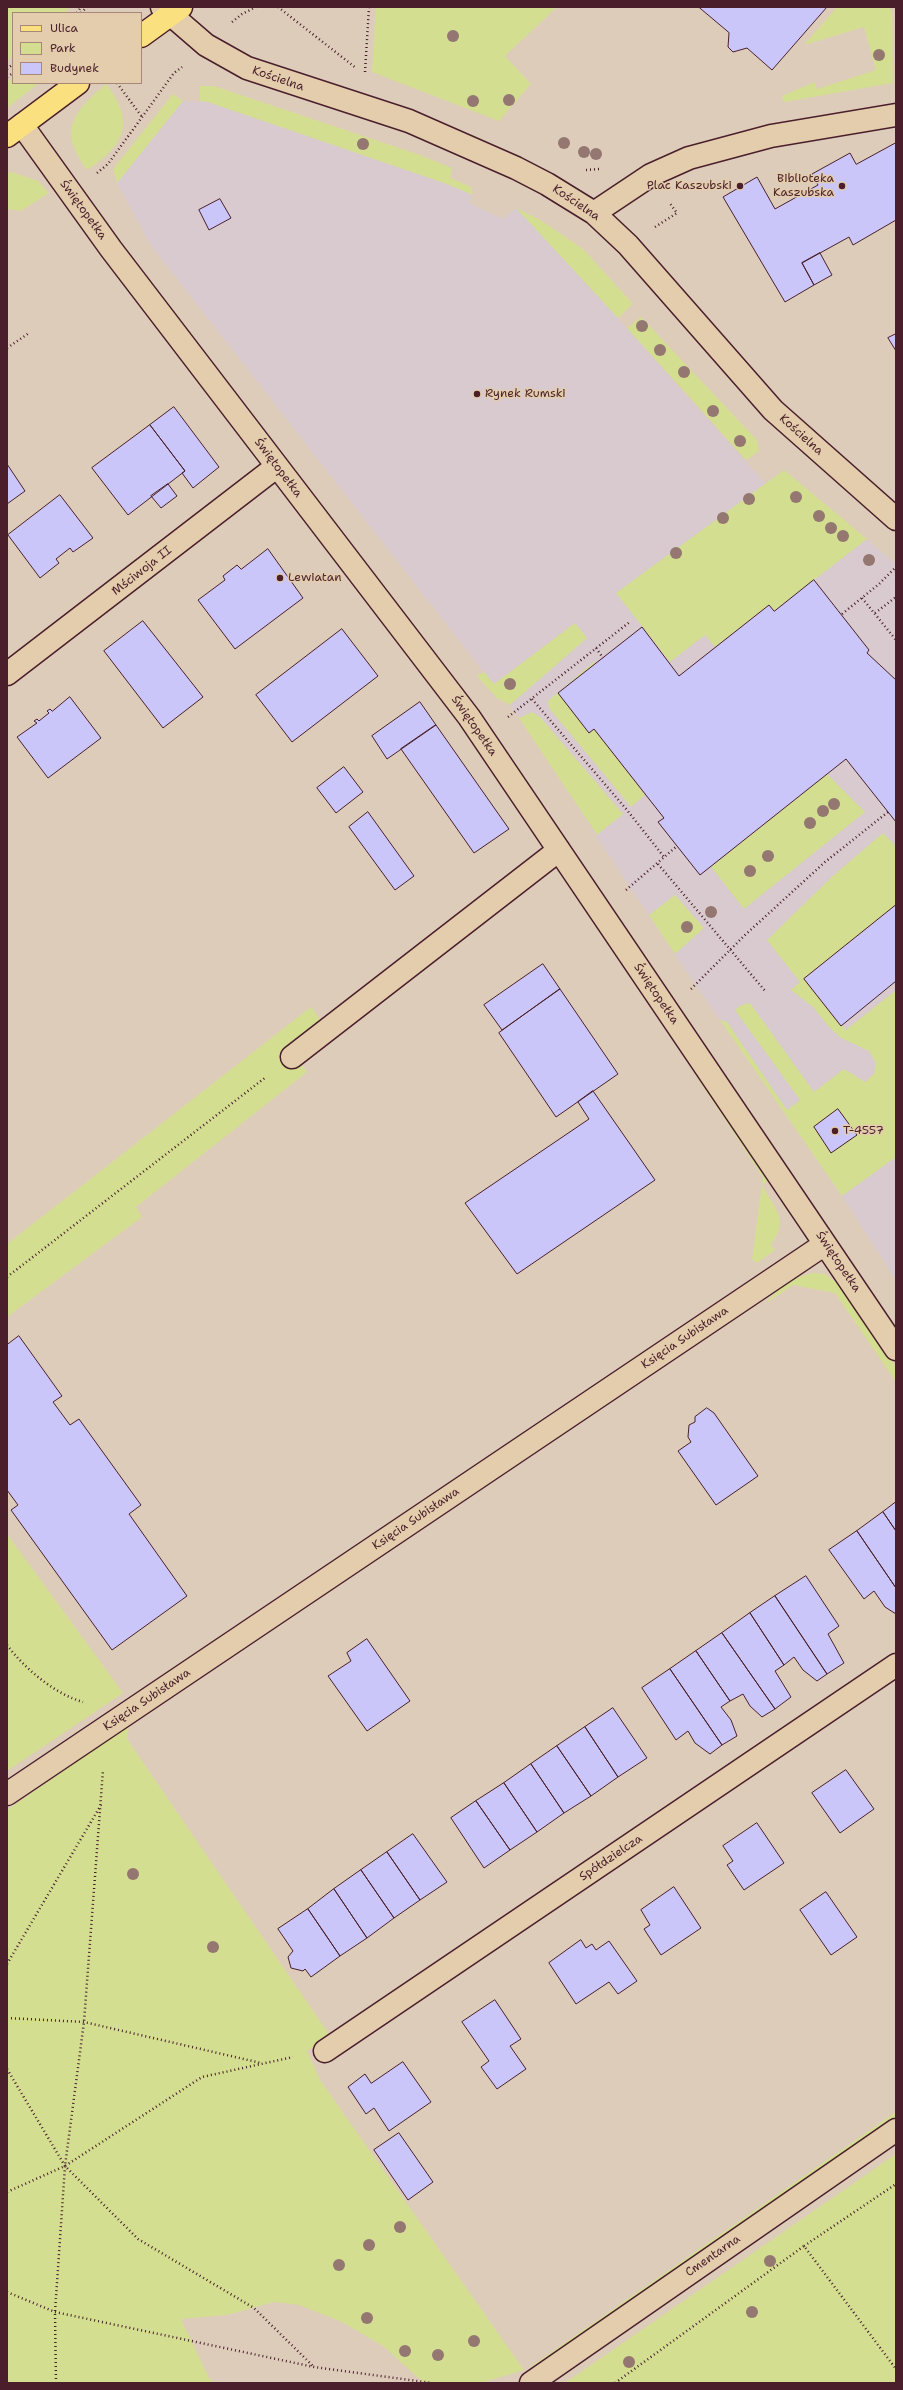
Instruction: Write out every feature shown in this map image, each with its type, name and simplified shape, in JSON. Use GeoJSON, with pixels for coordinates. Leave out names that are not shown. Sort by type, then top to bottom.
{"type":"FeatureCollection","features":[{"type":"Feature","properties":{"kind":"main road"},"geometry":{"type":"LineString","coordinates":[[142,35],[171,10]]}},
{"type":"Feature","properties":{"kind":"main road"},"geometry":{"type":"LineString","coordinates":[[15,130],[77,84]]}},
{"type":"Feature","properties":{"kind":"street","name":"Kościelna"},"geometry":{"type":"LineString","coordinates":[[171,10],[206,45],[247,68],[409,121],[516,168],[547,184],[594,213],[628,246],[773,410],[896,519]]}},
{"type":"Feature","properties":{"kind":"street"},"geometry":{"type":"LineString","coordinates":[[594,213],[651,175],[689,158],[771,136],[896,115]]}},
{"type":"Feature","properties":{"kind":"street","name":"Świętopełka"},"geometry":{"type":"LineString","coordinates":[[15,130],[72,194],[276,467],[469,717],[896,1349]]}},
{"type":"Feature","properties":{"kind":"street","name":"Mściwoja II"},"geometry":{"type":"LineString","coordinates":[[7,674],[276,467]]}},
{"type":"Feature","properties":{"kind":"street"},"geometry":{"type":"LineString","coordinates":[[292,1057],[559,850]]}},
{"type":"Feature","properties":{"kind":"street","name":"Księcia Subisława"},"geometry":{"type":"LineString","coordinates":[[7,1794],[825,1244]]}},
{"type":"Feature","properties":{"kind":"street","name":"Spółdzielcza"},"geometry":{"type":"LineString","coordinates":[[325,2051],[896,1664]]}},
{"type":"Feature","properties":{"kind":"street","name":"Cmentarna"},"geometry":{"type":"LineString","coordinates":[[531,2383],[896,2130]]}},
{"type":"Feature","properties":{"kind":"path"},"geometry":{"type":"LineString","coordinates":[[72,194],[108,164],[174,74],[242,14],[256,7]]}},
{"type":"Feature","properties":{"kind":"path"},"geometry":{"type":"LineString","coordinates":[[278,7],[365,75],[369,7]]}},
{"type":"Feature","properties":{"kind":"path"},"geometry":{"type":"LineString","coordinates":[[118,84],[142,117]]}},
{"type":"Feature","properties":{"kind":"path"},"geometry":{"type":"LineString","coordinates":[[7,348],[29,333]]}},
{"type":"Feature","properties":{"kind":"path"},"geometry":{"type":"LineString","coordinates":[[842,614],[896,567]]}},
{"type":"Feature","properties":{"kind":"path"},"geometry":{"type":"LineString","coordinates":[[875,613],[896,597]]}},
{"type":"Feature","properties":{"kind":"path"},"geometry":{"type":"LineString","coordinates":[[862,598],[896,640]]}},
{"type":"Feature","properties":{"kind":"path"},"geometry":{"type":"LineString","coordinates":[[515,711],[631,621]]}},
{"type":"Feature","properties":{"kind":"path"},"geometry":{"type":"LineString","coordinates":[[596,648],[603,658]]}},
{"type":"Feature","properties":{"kind":"path"},"geometry":{"type":"LineString","coordinates":[[532,699],[627,810],[664,857]]}},
{"type":"Feature","properties":{"kind":"path"},"geometry":{"type":"LineString","coordinates":[[689,991],[730,950],[825,862],[888,812]]}},
{"type":"Feature","properties":{"kind":"path"},"geometry":{"type":"LineString","coordinates":[[624,892],[677,846]]}},
{"type":"Feature","properties":{"kind":"path"},"geometry":{"type":"LineString","coordinates":[[658,864],[766,992]]}},
{"type":"Feature","properties":{"kind":"path"},"geometry":{"type":"LineString","coordinates":[[7,1277],[186,1137],[292,1057]]}},
{"type":"Feature","properties":{"kind":"path"},"geometry":{"type":"LineString","coordinates":[[7,1645],[32,1670],[72,1699],[126,1714]]}},
{"type":"Feature","properties":{"kind":"path"},"geometry":{"type":"LineString","coordinates":[[56,2383],[55,2312],[65,2166],[84,2022],[107,1728]]}},
{"type":"Feature","properties":{"kind":"path"},"geometry":{"type":"LineString","coordinates":[[7,1964],[101,1805]]}},
{"type":"Feature","properties":{"kind":"path"},"geometry":{"type":"LineString","coordinates":[[7,2018],[84,2022],[263,2064]]}},
{"type":"Feature","properties":{"kind":"path"},"geometry":{"type":"LineString","coordinates":[[7,2192],[65,2166],[202,2077],[325,2051]]}},
{"type":"Feature","properties":{"kind":"path"},"geometry":{"type":"LineString","coordinates":[[7,2068],[65,2166],[138,2239],[254,2308],[314,2368]]}},
{"type":"Feature","properties":{"kind":"path"},"geometry":{"type":"LineString","coordinates":[[616,2383],[804,2246],[896,2184]]}},
{"type":"Feature","properties":{"kind":"path"},"geometry":{"type":"LineString","coordinates":[[804,2246],[896,2369]]}},
{"type":"Feature","properties":{"kind":"path"},"geometry":{"type":"LineString","coordinates":[[7,2292],[55,2312],[314,2368],[432,2383]]}},
{"type":"Feature","properties":{"kind":"shaded area"},"geometry":{"type":"Polygon","coordinates":[[[183,101],[208,102],[447,184],[473,195],[469,203],[503,219],[516,208],[548,240],[765,483],[784,470],[896,564],[896,1280],[842,1196],[684,968],[598,839],[532,734],[150,244],[117,183],[183,101]]]}},
{"type":"Feature","properties":{"kind":"green space"},"geometry":{"type":"Polygon","coordinates":[[[7,7],[69,7],[66,12],[12,12],[12,56],[7,60],[7,7]]]}},
{"type":"Feature","properties":{"kind":"green space"},"geometry":{"type":"Polygon","coordinates":[[[376,7],[557,7],[505,56],[531,84],[499,121],[372,72],[376,7]]]}},
{"type":"Feature","properties":{"kind":"green space"},"geometry":{"type":"Polygon","coordinates":[[[837,7],[888,7],[892,11],[893,83],[784,102],[782,96],[815,82],[817,89],[876,70],[864,27],[804,45],[837,7]]]}},
{"type":"Feature","properties":{"kind":"green space"},"geometry":{"type":"Polygon","coordinates":[[[12,79],[12,84],[38,84],[7,108],[7,82],[12,79]]]}},
{"type":"Feature","properties":{"kind":"green space"},"geometry":{"type":"Polygon","coordinates":[[[106,84],[121,110],[123,121],[122,132],[118,142],[110,151],[100,161],[87,170],[78,156],[73,144],[73,122],[85,104],[106,84]]]}},
{"type":"Feature","properties":{"kind":"green space"},"geometry":{"type":"Polygon","coordinates":[[[200,86],[214,86],[420,155],[452,168],[450,178],[471,187],[473,195],[447,184],[208,102],[200,101],[200,86]]]}},
{"type":"Feature","properties":{"kind":"green space"},"geometry":{"type":"Polygon","coordinates":[[[173,94],[183,101],[117,183],[113,169],[173,94]]]}},
{"type":"Feature","properties":{"kind":"green space"},"geometry":{"type":"Polygon","coordinates":[[[12,172],[38,181],[49,193],[21,211],[7,209],[7,173],[12,172]]]}},
{"type":"Feature","properties":{"kind":"green space"},"geometry":{"type":"Polygon","coordinates":[[[516,208],[542,221],[583,249],[633,304],[618,318],[516,208]]]}},
{"type":"Feature","properties":{"kind":"green space"},"geometry":{"type":"Polygon","coordinates":[[[641,317],[757,440],[759,451],[746,460],[627,328],[641,317]]]}},
{"type":"Feature","properties":{"kind":"green space"},"geometry":{"type":"Polygon","coordinates":[[[784,470],[867,539],[774,611],[769,605],[715,647],[705,635],[670,662],[616,593],[784,470]]]}},
{"type":"Feature","properties":{"kind":"green space"},"geometry":{"type":"Polygon","coordinates":[[[575,623],[587,638],[510,705],[497,698],[477,676],[484,672],[494,684],[575,623]]]}},
{"type":"Feature","properties":{"kind":"green space"},"geometry":{"type":"Polygon","coordinates":[[[594,662],[595,664],[558,693],[589,733],[594,729],[645,795],[631,807],[549,708],[548,701],[594,662]]]}},
{"type":"Feature","properties":{"kind":"green space"},"geometry":{"type":"Polygon","coordinates":[[[532,712],[540,717],[623,814],[597,835],[519,718],[532,712]]]}},
{"type":"Feature","properties":{"kind":"green space"},"geometry":{"type":"Polygon","coordinates":[[[827,774],[865,812],[744,909],[711,867],[827,774]]]}},
{"type":"Feature","properties":{"kind":"green space"},"geometry":{"type":"Polygon","coordinates":[[[883,833],[896,846],[896,905],[804,979],[846,1030],[896,990],[896,1157],[842,1196],[720,1020],[727,1022],[787,1110],[800,1100],[735,1010],[741,1005],[750,1003],[814,1092],[844,1069],[865,1082],[874,1074],[876,1063],[869,1051],[841,1038],[829,1027],[813,1007],[791,990],[800,982],[767,940],[834,875],[883,833]]]}},
{"type":"Feature","properties":{"kind":"green space"},"geometry":{"type":"Polygon","coordinates":[[[675,895],[704,928],[675,954],[649,915],[675,895]]]}},
{"type":"Feature","properties":{"kind":"green space"},"geometry":{"type":"Polygon","coordinates":[[[311,1007],[321,1021],[301,1063],[307,1072],[136,1207],[142,1217],[7,1317],[7,1244],[311,1007]]]}},
{"type":"Feature","properties":{"kind":"green space"},"geometry":{"type":"Polygon","coordinates":[[[696,1076],[701,1077],[770,1179],[762,1185],[776,1208],[780,1221],[779,1228],[777,1236],[771,1245],[775,1250],[757,1263],[752,1259],[763,1177],[696,1076]]]}},
{"type":"Feature","properties":{"kind":"green space"},"geometry":{"type":"Polygon","coordinates":[[[814,1273],[825,1274],[844,1288],[896,1367],[896,1382],[835,1293],[793,1285],[765,1304],[775,1293],[793,1280],[814,1273]]]}},
{"type":"Feature","properties":{"kind":"green space"},"geometry":{"type":"Polygon","coordinates":[[[7,1534],[123,1693],[7,1771],[7,1534]]]}},
{"type":"Feature","properties":{"kind":"green space"},"geometry":{"type":"Polygon","coordinates":[[[129,1725],[127,1739],[331,2037],[307,2051],[320,2080],[524,2370],[481,2383],[424,2383],[383,2346],[342,2322],[299,2305],[274,2302],[227,2315],[181,2319],[209,2378],[215,2383],[7,2383],[7,1810],[129,1725]]]}},
{"type":"Feature","properties":{"kind":"green space"},"geometry":{"type":"Polygon","coordinates":[[[896,2112],[896,2121],[786,2197],[769,2205],[539,2365],[529,2368],[896,2112]]]}},
{"type":"Feature","properties":{"kind":"green space"},"geometry":{"type":"Polygon","coordinates":[[[896,2154],[896,2383],[565,2383],[896,2154]]]}},
{"type":"Feature","properties":{"kind":"building"},"geometry":{"type":"Polygon","coordinates":[[[699,7],[827,7],[772,70],[747,48],[733,52],[728,47],[729,33],[699,7]]]}},
{"type":"Feature","properties":{"kind":"building"},"geometry":{"type":"Polygon","coordinates":[[[896,143],[896,220],[853,245],[849,237],[802,263],[814,285],[785,302],[723,197],[757,177],[775,209],[818,185],[812,174],[850,153],[856,164],[896,143]]]}},
{"type":"Feature","properties":{"kind":"building"},"geometry":{"type":"Polygon","coordinates":[[[220,199],[231,218],[209,230],[199,210],[220,199]]]}},
{"type":"Feature","properties":{"kind":"building"},"geometry":{"type":"Polygon","coordinates":[[[820,253],[832,275],[814,285],[802,263],[820,253]]]}},
{"type":"Feature","properties":{"kind":"building"},"geometry":{"type":"Polygon","coordinates":[[[896,334],[896,351],[888,338],[896,334]]]}},
{"type":"Feature","properties":{"kind":"building"},"geometry":{"type":"Polygon","coordinates":[[[174,407],[219,467],[193,488],[182,473],[185,471],[150,425],[174,407]]]}},
{"type":"Feature","properties":{"kind":"building"},"geometry":{"type":"Polygon","coordinates":[[[150,425],[185,471],[128,515],[92,468],[150,425]]]}},
{"type":"Feature","properties":{"kind":"building"},"geometry":{"type":"Polygon","coordinates":[[[7,464],[25,491],[7,504],[7,464]]]}},
{"type":"Feature","properties":{"kind":"building"},"geometry":{"type":"Polygon","coordinates":[[[168,484],[177,496],[161,508],[151,496],[168,484]]]}},
{"type":"Feature","properties":{"kind":"building"},"geometry":{"type":"Polygon","coordinates":[[[60,495],[93,538],[73,552],[70,548],[56,559],[59,563],[40,578],[8,535],[60,495]]]}},
{"type":"Feature","properties":{"kind":"building"},"geometry":{"type":"Polygon","coordinates":[[[268,549],[303,598],[235,649],[198,600],[225,580],[223,576],[237,565],[241,569],[268,549]]]}},
{"type":"Feature","properties":{"kind":"building"},"geometry":{"type":"Polygon","coordinates":[[[814,580],[869,650],[867,653],[896,680],[896,822],[846,759],[700,875],[658,822],[664,818],[594,729],[589,733],[558,693],[642,627],[679,676],[769,605],[774,611],[814,580]]]}},
{"type":"Feature","properties":{"kind":"building"},"geometry":{"type":"Polygon","coordinates":[[[143,621],[203,697],[163,728],[104,651],[143,621]]]}},
{"type":"Feature","properties":{"kind":"building"},"geometry":{"type":"Polygon","coordinates":[[[342,629],[378,676],[292,742],[256,695],[342,629]]]}},
{"type":"Feature","properties":{"kind":"building"},"geometry":{"type":"Polygon","coordinates":[[[70,697],[101,738],[48,778],[17,737],[37,723],[34,721],[37,719],[39,721],[49,713],[47,711],[50,709],[52,711],[70,697]]]}},
{"type":"Feature","properties":{"kind":"building"},"geometry":{"type":"Polygon","coordinates":[[[420,702],[436,725],[387,759],[372,736],[420,702]]]}},
{"type":"Feature","properties":{"kind":"building"},"geometry":{"type":"Polygon","coordinates":[[[436,725],[509,829],[474,853],[401,749],[436,725]]]}},
{"type":"Feature","properties":{"kind":"building"},"geometry":{"type":"Polygon","coordinates":[[[344,767],[363,792],[336,813],[317,788],[344,767]]]}},
{"type":"Feature","properties":{"kind":"building"},"geometry":{"type":"Polygon","coordinates":[[[368,812],[414,876],[395,890],[349,827],[368,812]]]}},
{"type":"Feature","properties":{"kind":"building"},"geometry":{"type":"Polygon","coordinates":[[[896,905],[896,981],[841,1026],[804,979],[896,905]]]}},
{"type":"Feature","properties":{"kind":"building"},"geometry":{"type":"Polygon","coordinates":[[[543,964],[560,989],[502,1030],[484,1005],[543,964]]]}},
{"type":"Feature","properties":{"kind":"building"},"geometry":{"type":"Polygon","coordinates":[[[560,989],[618,1074],[556,1117],[499,1033],[560,989]]]}},
{"type":"Feature","properties":{"kind":"building"},"geometry":{"type":"Polygon","coordinates":[[[593,1091],[655,1180],[517,1274],[465,1203],[589,1119],[578,1102],[593,1091]]]}},
{"type":"Feature","properties":{"kind":"building","name":"T-4557"},"geometry":{"type":"Polygon","coordinates":[[[838,1109],[857,1135],[831,1153],[814,1127],[838,1109]]]}},
{"type":"Feature","properties":{"kind":"building"},"geometry":{"type":"Polygon","coordinates":[[[19,1336],[62,1396],[53,1402],[70,1425],[79,1419],[141,1505],[129,1514],[187,1596],[112,1650],[11,1510],[18,1505],[7,1490],[7,1345],[19,1336]]]}},
{"type":"Feature","properties":{"kind":"building"},"geometry":{"type":"Polygon","coordinates":[[[707,1408],[714,1413],[758,1476],[716,1505],[678,1451],[691,1442],[688,1437],[689,1425],[695,1422],[695,1417],[707,1408]]]}},
{"type":"Feature","properties":{"kind":"building"},"geometry":{"type":"Polygon","coordinates":[[[896,1502],[896,1531],[883,1512],[896,1502]]]}},
{"type":"Feature","properties":{"kind":"building"},"geometry":{"type":"Polygon","coordinates":[[[883,1512],[896,1531],[896,1588],[857,1531],[883,1512]]]}},
{"type":"Feature","properties":{"kind":"building"},"geometry":{"type":"Polygon","coordinates":[[[857,1531],[896,1588],[896,1614],[885,1607],[874,1591],[864,1599],[829,1550],[857,1531]]]}},
{"type":"Feature","properties":{"kind":"building"},"geometry":{"type":"Polygon","coordinates":[[[806,1576],[839,1626],[828,1634],[844,1663],[827,1674],[775,1596],[806,1576]]]}},
{"type":"Feature","properties":{"kind":"building"},"geometry":{"type":"Polygon","coordinates":[[[775,1596],[827,1674],[817,1681],[803,1670],[794,1657],[784,1665],[750,1613],[775,1596]]]}},
{"type":"Feature","properties":{"kind":"building"},"geometry":{"type":"Polygon","coordinates":[[[750,1613],[784,1665],[775,1671],[791,1697],[775,1709],[722,1633],[750,1613]]]}},
{"type":"Feature","properties":{"kind":"building"},"geometry":{"type":"Polygon","coordinates":[[[722,1633],[775,1709],[762,1717],[750,1706],[743,1694],[730,1701],[696,1651],[722,1633]]]}},
{"type":"Feature","properties":{"kind":"building"},"geometry":{"type":"Polygon","coordinates":[[[367,1639],[410,1701],[367,1731],[328,1676],[351,1661],[347,1653],[367,1639]]]}},
{"type":"Feature","properties":{"kind":"building"},"geometry":{"type":"Polygon","coordinates":[[[696,1651],[730,1701],[721,1707],[731,1720],[737,1736],[722,1745],[670,1669],[696,1651]]]}},
{"type":"Feature","properties":{"kind":"building"},"geometry":{"type":"Polygon","coordinates":[[[670,1669],[722,1745],[710,1754],[695,1743],[688,1731],[676,1740],[642,1688],[670,1669]]]}},
{"type":"Feature","properties":{"kind":"building"},"geometry":{"type":"Polygon","coordinates":[[[613,1708],[647,1758],[618,1777],[585,1727],[613,1708]]]}},
{"type":"Feature","properties":{"kind":"building"},"geometry":{"type":"Polygon","coordinates":[[[585,1727],[618,1777],[591,1796],[557,1746],[585,1727]]]}},
{"type":"Feature","properties":{"kind":"building"},"geometry":{"type":"Polygon","coordinates":[[[557,1746],[591,1796],[564,1813],[531,1764],[557,1746]]]}},
{"type":"Feature","properties":{"kind":"building"},"geometry":{"type":"Polygon","coordinates":[[[531,1764],[564,1813],[537,1832],[504,1783],[531,1764]]]}},
{"type":"Feature","properties":{"kind":"building"},"geometry":{"type":"Polygon","coordinates":[[[846,1770],[874,1809],[840,1833],[812,1793],[846,1770]]]}},
{"type":"Feature","properties":{"kind":"building"},"geometry":{"type":"Polygon","coordinates":[[[504,1783],[537,1832],[510,1850],[476,1801],[504,1783]]]}},
{"type":"Feature","properties":{"kind":"building"},"geometry":{"type":"Polygon","coordinates":[[[476,1801],[510,1850],[484,1868],[451,1818],[476,1801]]]}},
{"type":"Feature","properties":{"kind":"building"},"geometry":{"type":"Polygon","coordinates":[[[757,1823],[784,1863],[744,1890],[727,1865],[733,1861],[723,1846],[757,1823]]]}},
{"type":"Feature","properties":{"kind":"building"},"geometry":{"type":"Polygon","coordinates":[[[413,1834],[447,1882],[420,1900],[387,1852],[413,1834]]]}},
{"type":"Feature","properties":{"kind":"building"},"geometry":{"type":"Polygon","coordinates":[[[387,1852],[420,1900],[394,1918],[361,1870],[387,1852]]]}},
{"type":"Feature","properties":{"kind":"building"},"geometry":{"type":"Polygon","coordinates":[[[361,1870],[394,1918],[367,1938],[334,1889],[361,1870]]]}},
{"type":"Feature","properties":{"kind":"building"},"geometry":{"type":"Polygon","coordinates":[[[674,1887],[701,1928],[661,1955],[644,1929],[650,1925],[641,1910],[674,1887]]]}},
{"type":"Feature","properties":{"kind":"building"},"geometry":{"type":"Polygon","coordinates":[[[334,1889],[367,1938],[340,1956],[308,1909],[334,1889]]]}},
{"type":"Feature","properties":{"kind":"building"},"geometry":{"type":"Polygon","coordinates":[[[826,1892],[857,1937],[831,1955],[800,1910],[826,1892]]]}},
{"type":"Feature","properties":{"kind":"building"},"geometry":{"type":"Polygon","coordinates":[[[308,1909],[340,1956],[311,1977],[305,1969],[303,1971],[291,1968],[288,1957],[293,1951],[278,1929],[308,1909]]]}},
{"type":"Feature","properties":{"kind":"building"},"geometry":{"type":"Polygon","coordinates":[[[581,1940],[586,1948],[592,1944],[596,1950],[609,1941],[637,1981],[618,1994],[609,1982],[576,2004],[549,1963],[581,1940]]]}},
{"type":"Feature","properties":{"kind":"building"},"geometry":{"type":"Polygon","coordinates":[[[495,2000],[521,2039],[510,2046],[526,2069],[497,2089],[481,2067],[489,2061],[462,2022],[495,2000]]]}},
{"type":"Feature","properties":{"kind":"building"},"geometry":{"type":"Polygon","coordinates":[[[403,2062],[431,2102],[389,2131],[374,2108],[366,2114],[348,2087],[365,2074],[371,2083],[403,2062]]]}},
{"type":"Feature","properties":{"kind":"building"},"geometry":{"type":"Polygon","coordinates":[[[399,2133],[433,2182],[408,2200],[374,2150],[399,2133]]]}},
{"type":"Feature","properties":{"kind":"place","name":"Plac Kaszubski"},"geometry":{"type":"Point","coordinates":[740,186]}},
{"type":"Feature","properties":{"kind":"place","name":"Biblioteka Kaszubska"},"geometry":{"type":"Point","coordinates":[842,186]}},
{"type":"Feature","properties":{"kind":"place","name":"Rynek Rumski"},"geometry":{"type":"Point","coordinates":[477,394]}},
{"type":"Feature","properties":{"kind":"place","name":"Lewiatan"},"geometry":{"type":"Point","coordinates":[280,578]}},
{"type":"Feature","properties":{"kind":"place","name":"T-4557"},"geometry":{"type":"Point","coordinates":[835,1131]}}]}
